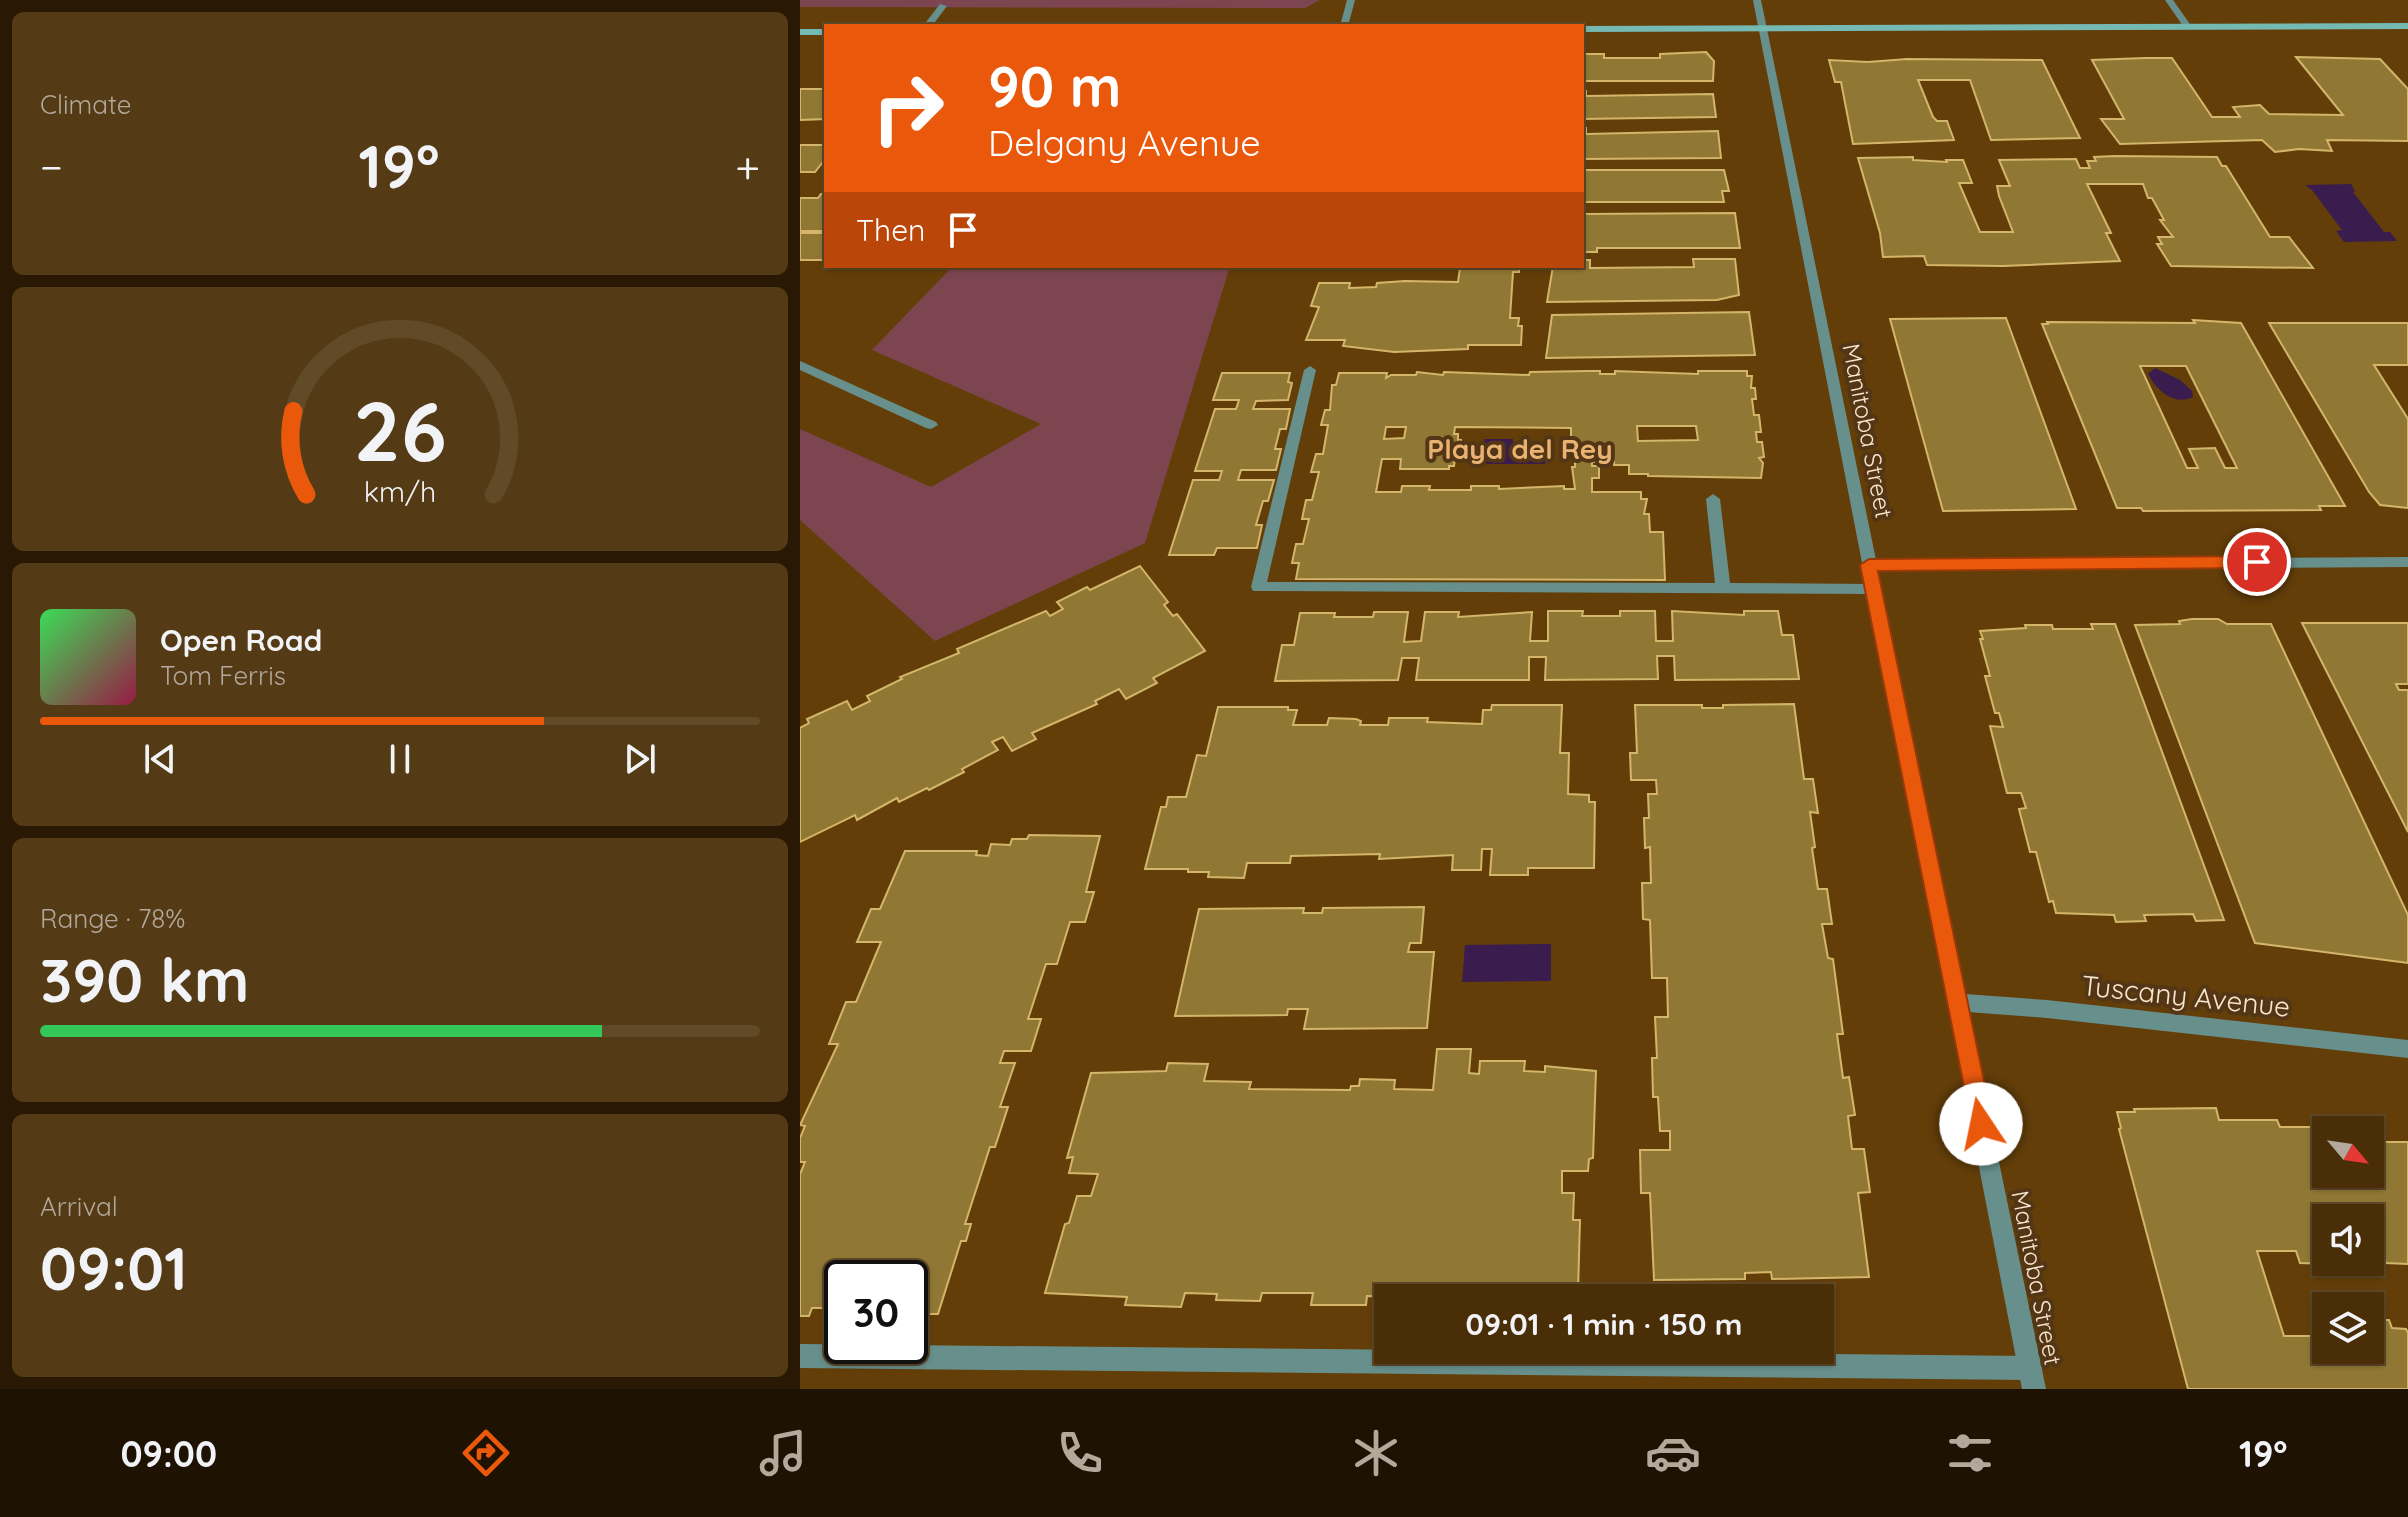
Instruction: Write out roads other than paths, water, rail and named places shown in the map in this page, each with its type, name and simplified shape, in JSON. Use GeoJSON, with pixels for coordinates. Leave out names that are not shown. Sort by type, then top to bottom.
{"type":"FeatureCollection","features":[{"type":"Feature","properties":{"kind":"main road"},"geometry":{"type":"LineString","coordinates":[[1584,29],[2408,26]]}},
{"type":"Feature","properties":{"kind":"main road"},"geometry":{"type":"LineString","coordinates":[[800,32],[824,32]]}},
{"type":"Feature","properties":{"kind":"street"},"geometry":{"type":"LineString","coordinates":[[1345,24],[1351,0]]}},
{"type":"Feature","properties":{"kind":"street","name":"Manitoba Street"},"geometry":{"type":"LineString","coordinates":[[1757,0],[2032,1378]]}},
{"type":"Feature","properties":{"kind":"street"},"geometry":{"type":"LineString","coordinates":[[2169,0],[2188,27]]}},
{"type":"Feature","properties":{"kind":"street"},"geometry":{"type":"LineString","coordinates":[[929,24],[943,6]]}},
{"type":"Feature","properties":{"kind":"street"},"geometry":{"type":"LineString","coordinates":[[800,365],[931,425]]}},
{"type":"Feature","properties":{"kind":"street"},"geometry":{"type":"LineString","coordinates":[[1310,370],[1258,587],[1874,589]]}},
{"type":"Feature","properties":{"kind":"street"},"geometry":{"type":"LineString","coordinates":[[1713,499],[1723,588]]}},
{"type":"Feature","properties":{"kind":"street"},"geometry":{"type":"LineString","coordinates":[[1869,565],[2408,562]]}},
{"type":"Feature","properties":{"kind":"street","name":"Tuscany Avenue"},"geometry":{"type":"LineString","coordinates":[[1957,1002],[2408,1049]]}},
{"type":"Feature","properties":{"kind":"street"},"geometry":{"type":"LineString","coordinates":[[800,1356],[2032,1378]]}},
{"type":"Feature","properties":{"kind":"district","name":"Playa del Rey"},"geometry":{"type":"Point","coordinates":[1520,449]}}]}
